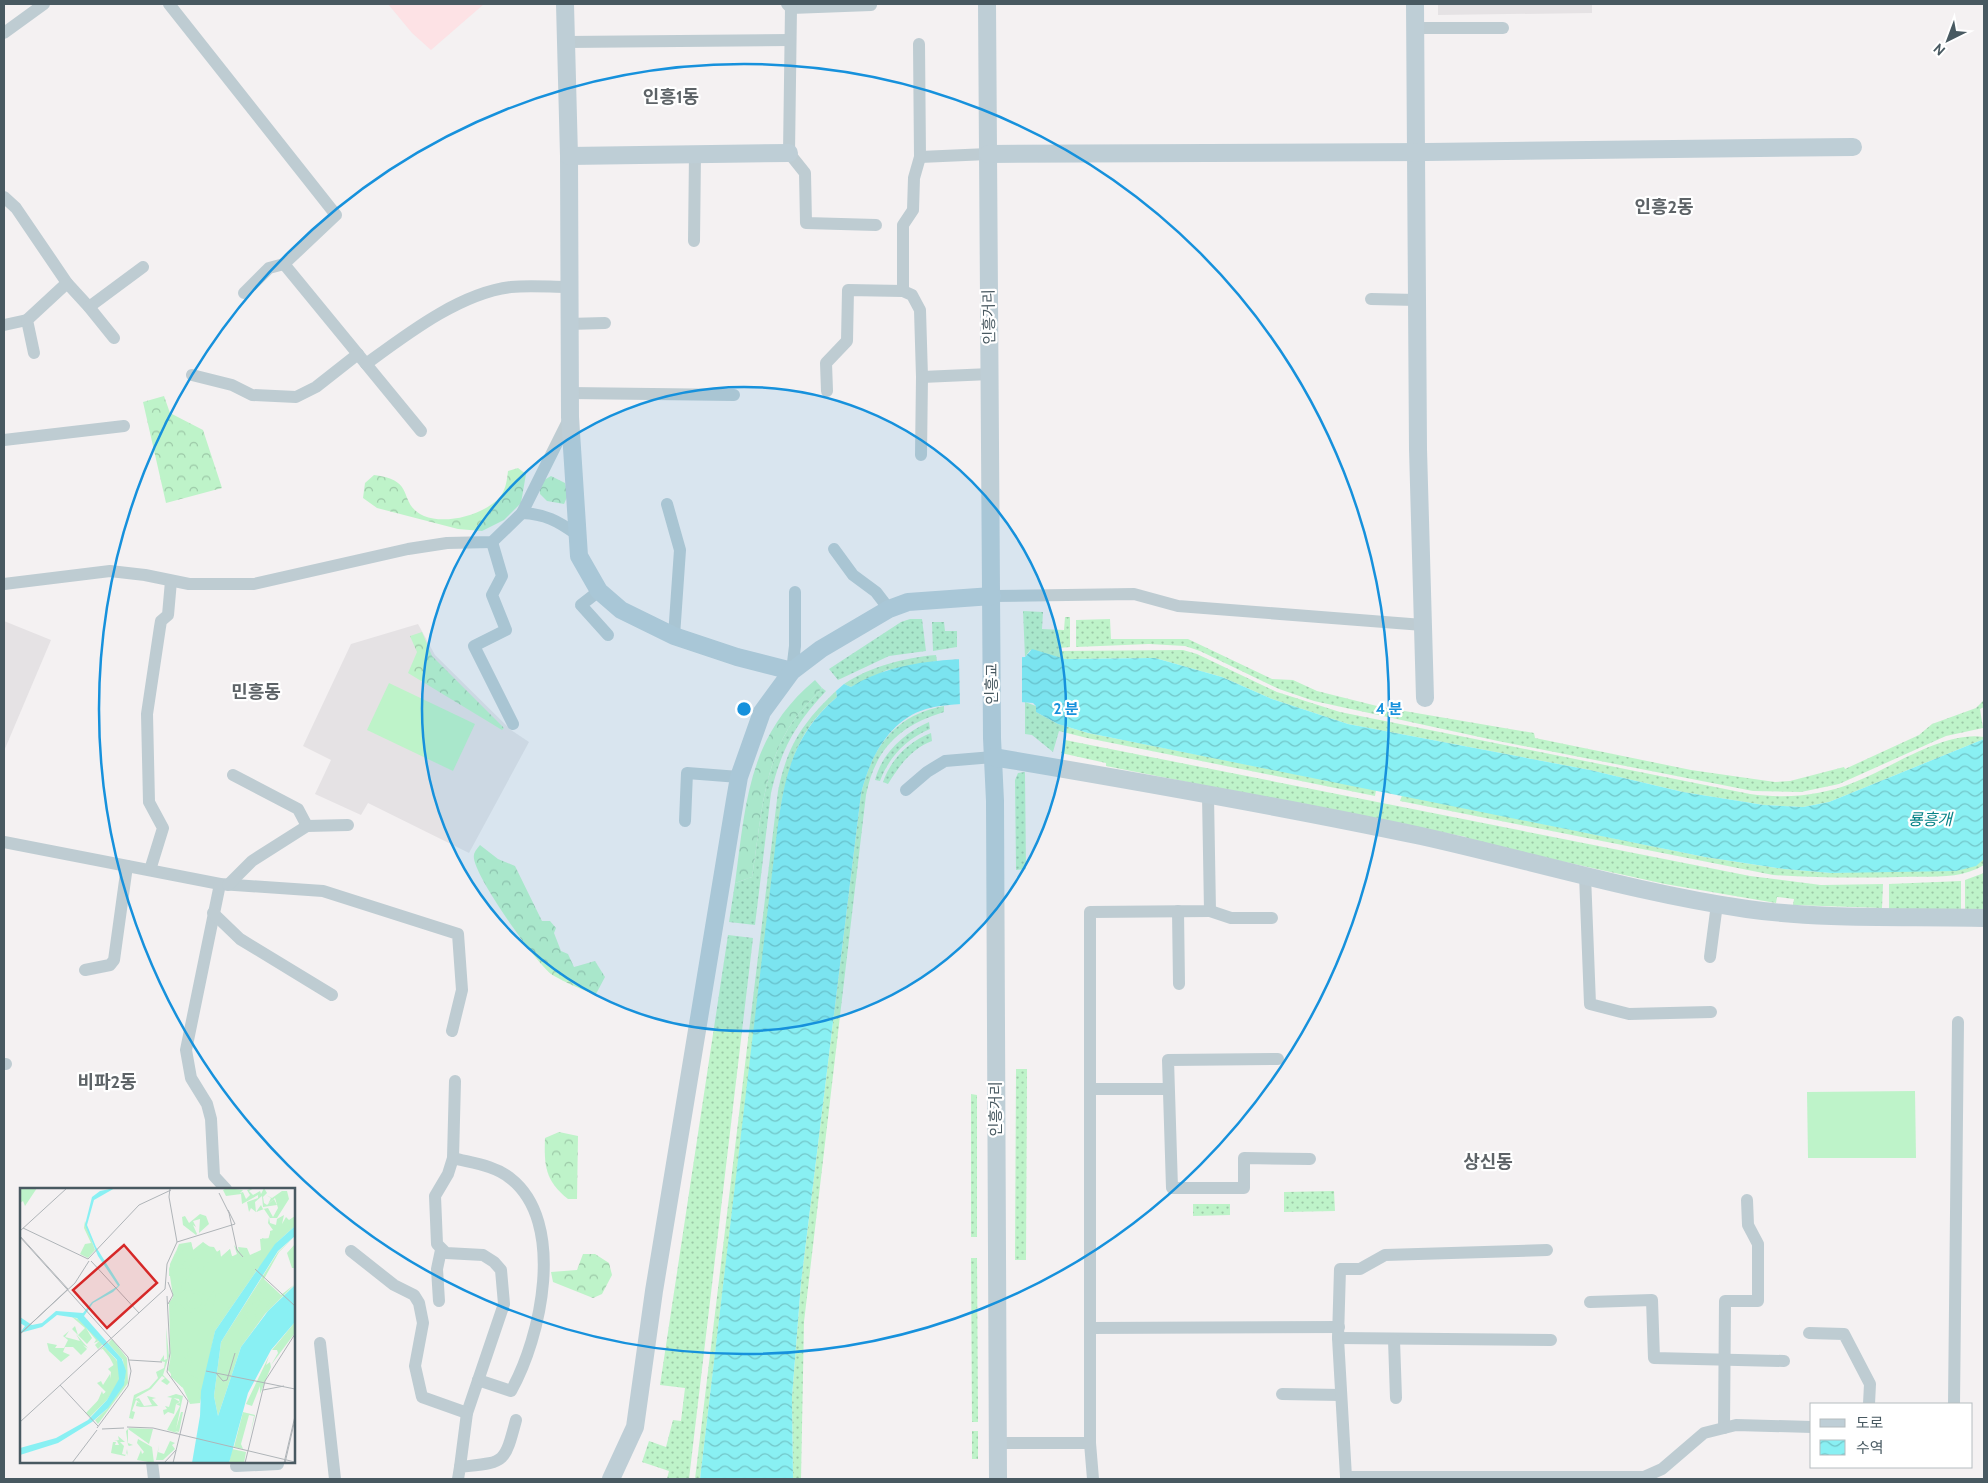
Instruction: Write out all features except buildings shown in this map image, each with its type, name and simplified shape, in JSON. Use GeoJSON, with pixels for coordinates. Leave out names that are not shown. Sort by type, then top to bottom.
{"type":"FeatureCollection","features":[{"type":"Feature","properties":{"kind":"street"},"geometry":{"type":"LineString","coordinates":[[4,33],[44,4]]}},
{"type":"Feature","properties":{"kind":"street"},"geometry":{"type":"LineString","coordinates":[[169,4],[336,215],[284,264],[269,268],[244,293]]}},
{"type":"Feature","properties":{"kind":"street"},"geometry":{"type":"LineString","coordinates":[[565,4],[569,156],[568,324],[570,417],[576,534],[579,556],[600,591],[621,610],[674,636],[737,657],[792,671]]}},
{"type":"Feature","properties":{"kind":"street","name":"인흥거리"},"geometry":{"type":"LineString","coordinates":[[987,4],[992,630]]}},
{"type":"Feature","properties":{"kind":"street"},"geometry":{"type":"LineString","coordinates":[[1415,4],[1418,449],[1425,698]]}},
{"type":"Feature","properties":{"kind":"street"},"geometry":{"type":"LineString","coordinates":[[871,5],[789,6],[789,154],[806,173],[806,223],[876,225]]}},
{"type":"Feature","properties":{"kind":"street"},"geometry":{"type":"LineString","coordinates":[[1414,28],[1504,28]]}},
{"type":"Feature","properties":{"kind":"street"},"geometry":{"type":"LineString","coordinates":[[566,42],[790,40]]}},
{"type":"Feature","properties":{"kind":"street"},"geometry":{"type":"LineString","coordinates":[[903,291],[903,224],[913,210],[914,178],[920,157],[918,44]]}},
{"type":"Feature","properties":{"kind":"street"},"geometry":{"type":"LineString","coordinates":[[920,157],[988,154],[1416,153],[1853,147]]}},
{"type":"Feature","properties":{"kind":"street"},"geometry":{"type":"LineString","coordinates":[[569,156],[695,153],[789,154]]}},
{"type":"Feature","properties":{"kind":"street"},"geometry":{"type":"LineString","coordinates":[[694,241],[695,153]]}},
{"type":"Feature","properties":{"kind":"street"},"geometry":{"type":"LineString","coordinates":[[4,197],[16,208],[67,283],[90,306],[114,338]]}},
{"type":"Feature","properties":{"kind":"street"},"geometry":{"type":"LineString","coordinates":[[284,264],[421,431]]}},
{"type":"Feature","properties":{"kind":"street"},"geometry":{"type":"LineString","coordinates":[[90,306],[143,267]]}},
{"type":"Feature","properties":{"kind":"street"},"geometry":{"type":"LineString","coordinates":[[4,324],[28,320],[67,283]]}},
{"type":"Feature","properties":{"kind":"street"},"geometry":{"type":"LineString","coordinates":[[192,375],[232,385],[252,395],[296,396],[316,387],[469,299],[510,287],[569,287]]}},
{"type":"Feature","properties":{"kind":"street"},"geometry":{"type":"LineString","coordinates":[[827,391],[826,363],[847,341],[848,290],[903,291],[912,295],[920,310],[922,377],[921,455]]}},
{"type":"Feature","properties":{"kind":"street"},"geometry":{"type":"LineString","coordinates":[[1372,299],[1417,300]]}},
{"type":"Feature","properties":{"kind":"street"},"geometry":{"type":"LineString","coordinates":[[28,320],[34,352]]}},
{"type":"Feature","properties":{"kind":"street"},"geometry":{"type":"LineString","coordinates":[[568,324],[605,323]]}},
{"type":"Feature","properties":{"kind":"street"},"geometry":{"type":"LineString","coordinates":[[922,377],[990,374]]}},
{"type":"Feature","properties":{"kind":"street"},"geometry":{"type":"LineString","coordinates":[[570,393],[734,395]]}},
{"type":"Feature","properties":{"kind":"street"},"geometry":{"type":"LineString","coordinates":[[4,584],[110,571],[204,585],[254,584],[408,549],[447,543],[492,542],[522,513],[570,417]]}},
{"type":"Feature","properties":{"kind":"street"},"geometry":{"type":"LineString","coordinates":[[4,440],[124,426]]}},
{"type":"Feature","properties":{"kind":"street"},"geometry":{"type":"LineString","coordinates":[[667,504],[680,550],[674,636]]}},
{"type":"Feature","properties":{"kind":"street"},"geometry":{"type":"LineString","coordinates":[[522,513],[538,514],[556,519],[576,534]]}},
{"type":"Feature","properties":{"kind":"street"},"geometry":{"type":"LineString","coordinates":[[492,542],[502,576],[492,595],[506,630],[474,646],[512,724]]}},
{"type":"Feature","properties":{"kind":"street"},"geometry":{"type":"LineString","coordinates":[[834,549],[853,574],[876,592],[889,609]]}},
{"type":"Feature","properties":{"kind":"street"},"geometry":{"type":"LineString","coordinates":[[150,870],[163,828],[149,802],[147,714],[161,621],[168,615],[171,581]]}},
{"type":"Feature","properties":{"kind":"street"},"geometry":{"type":"LineString","coordinates":[[600,591],[581,605],[608,635]]}},
{"type":"Feature","properties":{"kind":"street"},"geometry":{"type":"LineString","coordinates":[[792,671],[796,592]]}},
{"type":"Feature","properties":{"kind":"street"},"geometry":{"type":"LineString","coordinates":[[611,1479],[635,1427],[655,1283],[739,777],[762,712],[792,671],[821,649],[889,609],[908,602],[992,596],[1134,594],[1178,606],[1423,625]]}},
{"type":"Feature","properties":{"kind":"street","name":"인흥교"},"geometry":{"type":"LineString","coordinates":[[992,630],[992,738]]}},
{"type":"Feature","properties":{"kind":"street","name":"인흥거리"},"geometry":{"type":"LineString","coordinates":[[992,738],[998,1479]]}},
{"type":"Feature","properties":{"kind":"street"},"geometry":{"type":"LineString","coordinates":[[906,790],[927,772],[945,761],[993,757],[1134,780],[1420,836],[1717,904],[1786,914],[1984,918]]}},
{"type":"Feature","properties":{"kind":"street"},"geometry":{"type":"LineString","coordinates":[[685,821],[687,773],[739,777]]}},
{"type":"Feature","properties":{"kind":"street"},"geometry":{"type":"LineString","coordinates":[[233,775],[298,809],[307,826]]}},
{"type":"Feature","properties":{"kind":"street"},"geometry":{"type":"LineString","coordinates":[[1208,796],[1210,911]]}},
{"type":"Feature","properties":{"kind":"street"},"geometry":{"type":"LineString","coordinates":[[225,1188],[214,1176],[211,1119],[207,1104],[191,1078],[186,1050],[213,912],[224,884],[252,861],[307,826],[348,825]]}},
{"type":"Feature","properties":{"kind":"street"},"geometry":{"type":"LineString","coordinates":[[4,842],[224,884],[323,892],[458,934],[462,990],[452,1031]]}},
{"type":"Feature","properties":{"kind":"street"},"geometry":{"type":"LineString","coordinates":[[85,970],[110,965],[114,960],[127,866]]}},
{"type":"Feature","properties":{"kind":"street"},"geometry":{"type":"LineString","coordinates":[[1585,875],[1590,1004],[1629,1014],[1711,1012]]}},
{"type":"Feature","properties":{"kind":"street"},"geometry":{"type":"LineString","coordinates":[[1710,957],[1717,904]]}},
{"type":"Feature","properties":{"kind":"street"},"geometry":{"type":"LineString","coordinates":[[1178,911],[1179,984]]}},
{"type":"Feature","properties":{"kind":"street"},"geometry":{"type":"LineString","coordinates":[[1093,1479],[1090,1444],[1090,912],[1210,911],[1231,918],[1272,918]]}},
{"type":"Feature","properties":{"kind":"street"},"geometry":{"type":"LineString","coordinates":[[213,912],[240,938],[332,995]]}},
{"type":"Feature","properties":{"kind":"street"},"geometry":{"type":"LineString","coordinates":[[1954,1403],[1958,1022]]}},
{"type":"Feature","properties":{"kind":"street"},"geometry":{"type":"LineString","coordinates":[[1278,1059],[1168,1060],[1167,1089],[1172,1188],[1244,1188],[1244,1158],[1310,1159]]}},
{"type":"Feature","properties":{"kind":"street"},"geometry":{"type":"LineString","coordinates":[[455,1082],[453,1158],[448,1174],[435,1196],[437,1244],[446,1253],[483,1255],[494,1262],[501,1270],[504,1304],[467,1413],[459,1473],[497,1462],[503,1458],[508,1450],[516,1420]]}},
{"type":"Feature","properties":{"kind":"street"},"geometry":{"type":"LineString","coordinates":[[1090,1089],[1167,1089]]}},
{"type":"Feature","properties":{"kind":"street"},"geometry":{"type":"LineString","coordinates":[[453,1158],[487,1166],[510,1178],[527,1196],[538,1219],[542,1247],[544,1272],[540,1307],[519,1376],[510,1391],[478,1380]]}},
{"type":"Feature","properties":{"kind":"street"},"geometry":{"type":"LineString","coordinates":[[1724,1428],[1725,1301],[1758,1301],[1758,1244],[1748,1225],[1747,1200]]}},
{"type":"Feature","properties":{"kind":"street"},"geometry":{"type":"LineString","coordinates":[[439,1301],[437,1269],[441,1250]]}},
{"type":"Feature","properties":{"kind":"street"},"geometry":{"type":"LineString","coordinates":[[1547,1250],[1385,1255],[1360,1269],[1340,1269],[1338,1333],[1346,1478],[1644,1477],[1662,1469],[1704,1433],[1736,1425],[1810,1426]]}},
{"type":"Feature","properties":{"kind":"street"},"geometry":{"type":"LineString","coordinates":[[351,1251],[394,1285],[414,1294],[419,1303],[423,1323],[415,1366],[422,1396],[467,1413]]}},
{"type":"Feature","properties":{"kind":"street"},"geometry":{"type":"LineString","coordinates":[[1590,1302],[1652,1300],[1654,1358],[1784,1362]]}},
{"type":"Feature","properties":{"kind":"street"},"geometry":{"type":"LineString","coordinates":[[1090,1328],[1338,1333],[1394,1340],[1551,1340]]}},
{"type":"Feature","properties":{"kind":"street"},"geometry":{"type":"LineString","coordinates":[[1809,1333],[1844,1334],[1870,1384],[1869,1403]]}},
{"type":"Feature","properties":{"kind":"street"},"geometry":{"type":"LineString","coordinates":[[1394,1340],[1396,1398]]}},
{"type":"Feature","properties":{"kind":"street"},"geometry":{"type":"LineString","coordinates":[[320,1343],[335,1479]]}},
{"type":"Feature","properties":{"kind":"street"},"geometry":{"type":"LineString","coordinates":[[1282,1394],[1341,1395]]}},
{"type":"Feature","properties":{"kind":"street"},"geometry":{"type":"LineString","coordinates":[[997,1444],[1090,1444]]}},
{"type":"Feature","properties":{"kind":"street"},"geometry":{"type":"LineString","coordinates":[[152,1463],[154,1479]]}},
{"type":"Feature","properties":{"kind":"street"},"geometry":{"type":"LineString","coordinates":[[237,1479],[236,1464],[278,1464]]}},
{"type":"Feature","properties":{"kind":"shaded area"},"geometry":{"type":"Polygon","coordinates":[[[388,4],[484,4],[431,50],[412,33],[388,4]]]}},
{"type":"Feature","properties":{"kind":"shaded area"},"geometry":{"type":"Polygon","coordinates":[[[1438,4],[1592,4],[1592,13],[1438,15],[1438,4]]]}},
{"type":"Feature","properties":{"kind":"shaded area"},"geometry":{"type":"Polygon","coordinates":[[[4,621],[51,640],[4,751],[4,621]]]}},
{"type":"Feature","properties":{"kind":"shaded area"},"geometry":{"type":"Polygon","coordinates":[[[418,624],[435,655],[511,730],[529,742],[469,853],[368,803],[361,815],[315,794],[331,760],[303,746],[351,644],[418,624]]]}},
{"type":"Feature","properties":{"kind":"green space"},"geometry":{"type":"Polygon","coordinates":[[[164,396],[170,413],[203,430],[222,488],[166,503],[143,402],[164,396]]]}},
{"type":"Feature","properties":{"kind":"green space"},"geometry":{"type":"Polygon","coordinates":[[[518,468],[526,474],[521,503],[504,520],[482,531],[458,529],[377,508],[363,498],[365,483],[374,475],[396,482],[402,487],[411,505],[424,516],[433,519],[464,517],[484,509],[500,497],[504,491],[508,471],[518,468]]]}},
{"type":"Feature","properties":{"kind":"green space"},"geometry":{"type":"Polygon","coordinates":[[[551,476],[565,483],[568,495],[564,504],[547,501],[540,494],[539,483],[551,476]]]}},
{"type":"Feature","properties":{"kind":"green space"},"geometry":{"type":"Polygon","coordinates":[[[1023,611],[1043,612],[1042,629],[1064,630],[1065,617],[1070,617],[1070,647],[1059,648],[1060,651],[1183,650],[1197,654],[1277,692],[1340,712],[1750,794],[1790,796],[1842,787],[1870,776],[1918,752],[1952,739],[1984,737],[1984,739],[1829,802],[1803,807],[1764,805],[1683,792],[1590,770],[1348,724],[1272,699],[1222,677],[1155,658],[1065,659],[1030,650],[1025,657],[1023,611]]]}},
{"type":"Feature","properties":{"kind":"green space"},"geometry":{"type":"Polygon","coordinates":[[[910,619],[922,619],[926,651],[889,656],[838,680],[829,669],[901,622],[910,619]]]}},
{"type":"Feature","properties":{"kind":"green space"},"geometry":{"type":"Polygon","coordinates":[[[1110,619],[1111,639],[1188,639],[1272,679],[1293,680],[1317,691],[1381,707],[1534,733],[1535,738],[1691,770],[1775,782],[1790,781],[1844,767],[1845,769],[1919,735],[1932,724],[1976,708],[1984,700],[1984,707],[1980,709],[1983,728],[1946,736],[1839,784],[1801,792],[1753,791],[1498,741],[1314,701],[1279,689],[1200,651],[1185,646],[1149,644],[1076,647],[1076,620],[1110,619]]]}},
{"type":"Feature","properties":{"kind":"green space"},"geometry":{"type":"Polygon","coordinates":[[[932,622],[944,622],[945,631],[957,631],[957,647],[933,651],[932,622]]]}},
{"type":"Feature","properties":{"kind":"green space"},"geometry":{"type":"Polygon","coordinates":[[[422,632],[432,656],[504,728],[502,730],[408,673],[417,652],[410,636],[422,632]]]}},
{"type":"Feature","properties":{"kind":"green space"},"geometry":{"type":"Polygon","coordinates":[[[936,655],[937,661],[887,670],[851,687],[844,684],[865,672],[888,664],[936,655]]]}},
{"type":"Feature","properties":{"kind":"green space"},"geometry":{"type":"Polygon","coordinates":[[[815,680],[822,688],[788,729],[779,746],[767,782],[752,877],[735,883],[747,798],[763,747],[776,724],[793,701],[815,680]]]}},
{"type":"Feature","properties":{"kind":"green space"},"geometry":{"type":"Polygon","coordinates":[[[389,683],[475,724],[453,771],[367,730],[389,683]]]}},
{"type":"Feature","properties":{"kind":"green space"},"geometry":{"type":"Polygon","coordinates":[[[822,688],[826,691],[798,726],[779,764],[775,778],[771,793],[755,925],[729,922],[735,883],[752,877],[763,801],[779,746],[795,718],[822,688]]]}},
{"type":"Feature","properties":{"kind":"green space"},"geometry":{"type":"Polygon","coordinates":[[[836,691],[837,697],[814,720],[799,745],[788,773],[781,805],[700,1479],[695,1479],[778,791],[786,761],[798,736],[814,713],[836,691]]]}},
{"type":"Feature","properties":{"kind":"green space"},"geometry":{"type":"Polygon","coordinates":[[[1025,702],[1036,706],[1036,712],[1058,724],[1088,733],[1376,790],[1375,796],[1059,731],[1053,752],[1032,735],[1025,734],[1025,702]]]}},
{"type":"Feature","properties":{"kind":"green space"},"geometry":{"type":"Polygon","coordinates":[[[944,706],[944,712],[915,724],[892,741],[876,764],[866,795],[804,1322],[801,1479],[793,1479],[792,1397],[801,1283],[861,794],[872,762],[888,736],[899,725],[912,717],[927,710],[944,706]]]}},
{"type":"Feature","properties":{"kind":"green space"},"geometry":{"type":"Polygon","coordinates":[[[929,722],[930,729],[913,738],[899,750],[888,764],[880,781],[875,780],[883,761],[895,745],[911,732],[929,722]]]}},
{"type":"Feature","properties":{"kind":"green space"},"geometry":{"type":"Polygon","coordinates":[[[931,733],[932,741],[912,753],[888,784],[883,782],[886,774],[901,752],[915,741],[931,733]]]}},
{"type":"Feature","properties":{"kind":"green space"},"geometry":{"type":"Polygon","coordinates":[[[1065,740],[1750,876],[1821,885],[1883,884],[1882,908],[1793,905],[1794,899],[1777,897],[1776,903],[1665,884],[1465,840],[1466,837],[1106,766],[1106,763],[1061,753],[1065,740]]]}},
{"type":"Feature","properties":{"kind":"green space"},"geometry":{"type":"Polygon","coordinates":[[[1025,772],[1026,869],[1016,870],[1015,780],[1018,773],[1025,772]]]}},
{"type":"Feature","properties":{"kind":"green space"},"geometry":{"type":"Polygon","coordinates":[[[1402,795],[1705,857],[1784,869],[1831,873],[1969,867],[1984,859],[1984,865],[1965,873],[1944,876],[1837,878],[1773,875],[1400,801],[1402,795]]]}},
{"type":"Feature","properties":{"kind":"green space"},"geometry":{"type":"Polygon","coordinates":[[[480,845],[498,859],[515,866],[542,921],[550,921],[556,928],[554,933],[561,951],[568,954],[574,967],[595,961],[605,977],[596,994],[573,986],[551,974],[532,953],[495,901],[478,870],[474,855],[480,845]]]}},
{"type":"Feature","properties":{"kind":"green space"},"geometry":{"type":"Polygon","coordinates":[[[1984,873],[1984,911],[1965,911],[1965,880],[1984,873]]]}},
{"type":"Feature","properties":{"kind":"green space"},"geometry":{"type":"Polygon","coordinates":[[[1961,881],[1961,910],[1889,909],[1889,884],[1961,881]]]}},
{"type":"Feature","properties":{"kind":"green space"},"geometry":{"type":"Polygon","coordinates":[[[728,935],[753,938],[689,1479],[667,1479],[669,1471],[642,1462],[649,1441],[666,1447],[673,1420],[681,1421],[685,1388],[660,1385],[728,935]]]}},
{"type":"Feature","properties":{"kind":"green space"},"geometry":{"type":"Polygon","coordinates":[[[1016,1069],[1027,1069],[1026,1260],[1015,1260],[1016,1069]]]}},
{"type":"Feature","properties":{"kind":"green space"},"geometry":{"type":"Polygon","coordinates":[[[1915,1091],[1916,1158],[1808,1158],[1807,1092],[1915,1091]]]}},
{"type":"Feature","properties":{"kind":"green space"},"geometry":{"type":"Polygon","coordinates":[[[971,1094],[977,1095],[977,1237],[971,1237],[971,1094]]]}},
{"type":"Feature","properties":{"kind":"green space"},"geometry":{"type":"Polygon","coordinates":[[[559,1132],[578,1136],[577,1199],[568,1199],[560,1192],[550,1179],[548,1172],[545,1156],[545,1138],[559,1132]]]}},
{"type":"Feature","properties":{"kind":"green space"},"geometry":{"type":"Polygon","coordinates":[[[1334,1191],[1335,1211],[1284,1212],[1284,1192],[1334,1191]]]}},
{"type":"Feature","properties":{"kind":"green space"},"geometry":{"type":"Polygon","coordinates":[[[1193,1204],[1230,1204],[1230,1215],[1193,1216],[1193,1204]]]}},
{"type":"Feature","properties":{"kind":"green space"},"geometry":{"type":"Polygon","coordinates":[[[583,1254],[595,1254],[609,1263],[612,1275],[602,1294],[593,1298],[553,1282],[551,1272],[577,1270],[583,1254]]]}},
{"type":"Feature","properties":{"kind":"green space"},"geometry":{"type":"Polygon","coordinates":[[[971,1258],[977,1258],[978,1422],[972,1422],[971,1258]]]}},
{"type":"Feature","properties":{"kind":"green space"},"geometry":{"type":"Polygon","coordinates":[[[972,1431],[978,1431],[978,1459],[972,1459],[972,1431]]]}},
{"type":"Feature","properties":{"kind":"water","name":"룡흥개"},"geometry":{"type":"Polygon","coordinates":[[[1032,649],[1065,659],[1155,658],[1222,677],[1272,699],[1348,724],[1590,770],[1683,792],[1764,805],[1803,807],[1829,802],[1984,739],[1984,859],[1976,866],[1956,871],[1831,873],[1784,869],[1705,857],[1088,733],[1058,724],[1036,712],[1036,706],[1033,703],[1008,702],[947,705],[933,707],[913,714],[901,722],[883,742],[869,768],[861,794],[801,1283],[792,1397],[793,1479],[700,1479],[777,834],[784,790],[796,750],[806,732],[837,697],[836,691],[844,684],[851,687],[892,669],[913,664],[958,659],[1025,657],[1032,649]]]}},
{"type":"Feature","properties":{"kind":"pier"},"geometry":{"type":"Polygon","coordinates":[[[1022,654],[1022,705],[960,706],[959,658],[1022,654]]]}},
{"type":"Feature","properties":{"kind":"district","name":"인흥1동"},"geometry":{"type":"Point","coordinates":[671,97]}},
{"type":"Feature","properties":{"kind":"district","name":"인흥2동"},"geometry":{"type":"Point","coordinates":[1664,207]}},
{"type":"Feature","properties":{"kind":"district","name":"민흥동"},"geometry":{"type":"Point","coordinates":[256,692]}},
{"type":"Feature","properties":{"kind":"district","name":"비파2동"},"geometry":{"type":"Point","coordinates":[107,1082]}},
{"type":"Feature","properties":{"kind":"district","name":"상신동"},"geometry":{"type":"Point","coordinates":[1488,1162]}}]}
